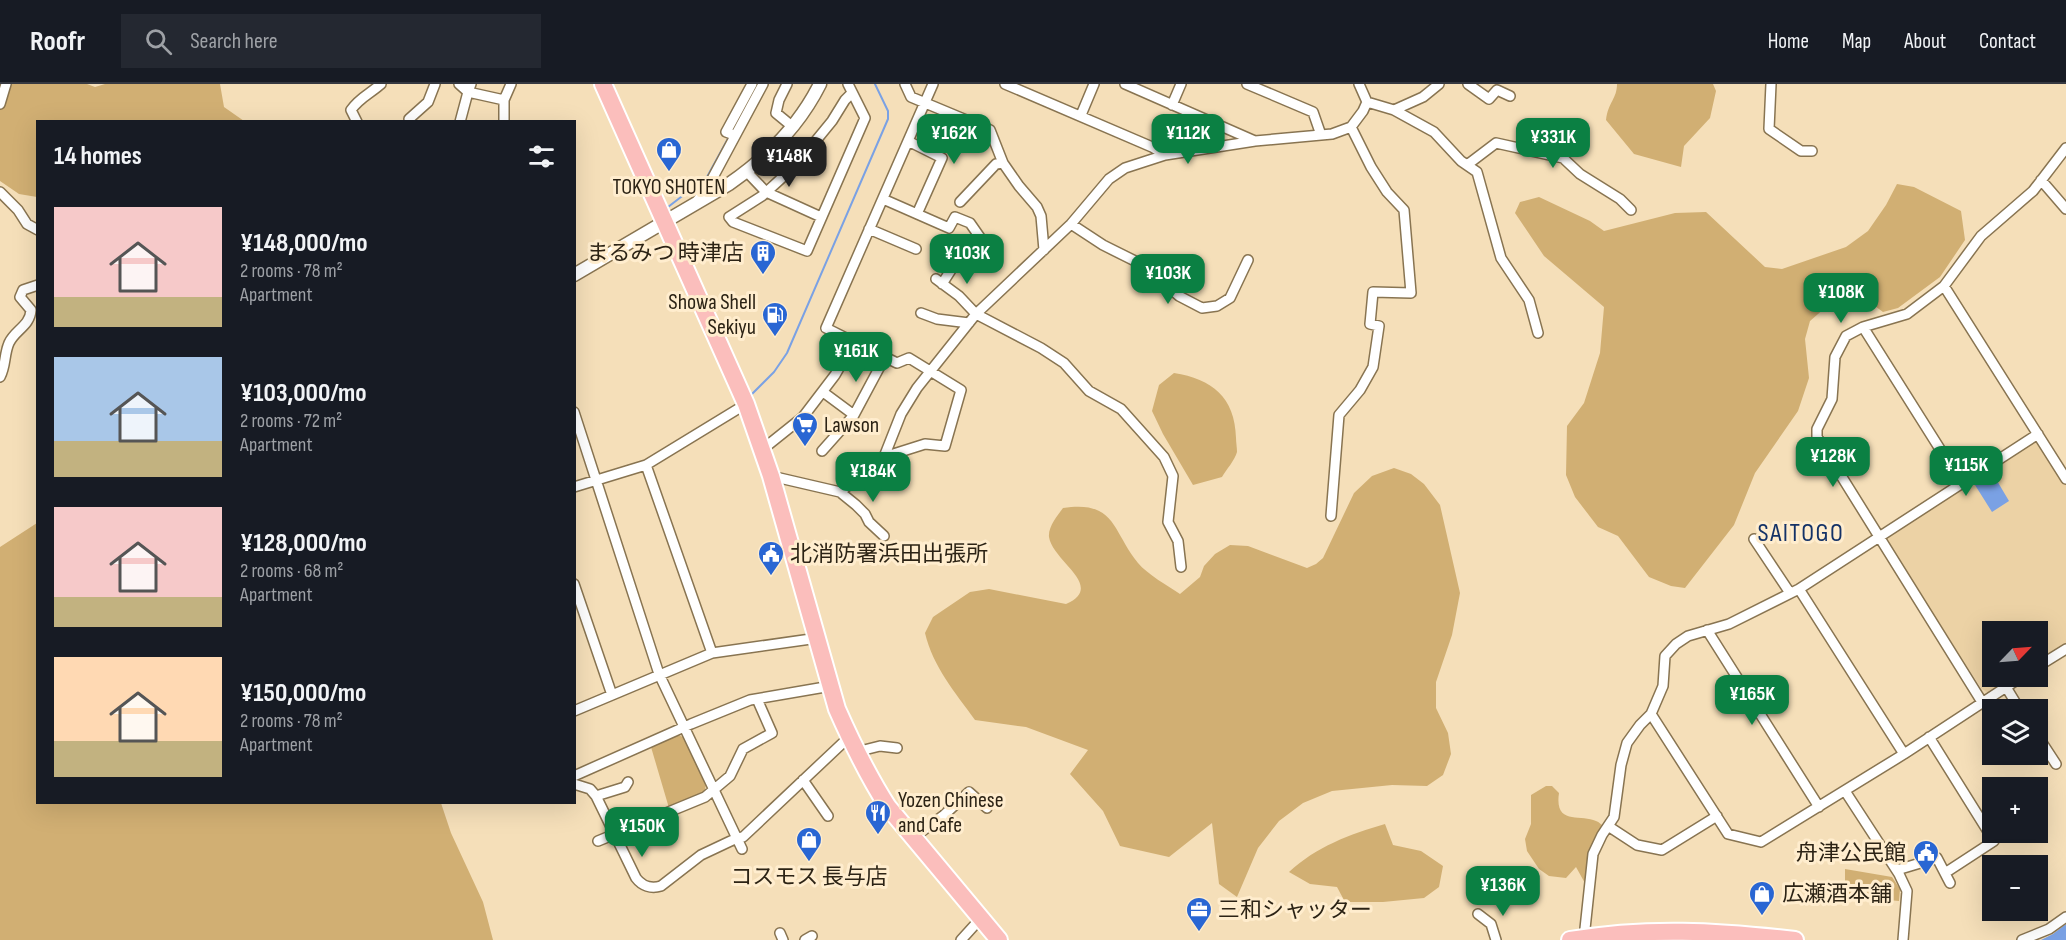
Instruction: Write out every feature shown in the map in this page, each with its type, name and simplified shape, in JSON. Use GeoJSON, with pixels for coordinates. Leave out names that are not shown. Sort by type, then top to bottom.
{"type":"FeatureCollection","features":[{"type":"Feature","properties":{"kind":"highway"},"geometry":{"type":"LineString","coordinates":[[603,84],[746,404],[763,449],[837,709],[853,744],[883,800],[999,940]]}},
{"type":"Feature","properties":{"kind":"highway"},"geometry":{"type":"LineString","coordinates":[[1577,939],[1623,933],[1680,930],[1738,933],[1795,940]]}},
{"type":"Feature","properties":{"kind":"street"},"geometry":{"type":"LineString","coordinates":[[0,104],[6,84]]}},
{"type":"Feature","properties":{"kind":"street"},"geometry":{"type":"LineString","coordinates":[[356,120],[351,110],[361,98],[381,84]]}},
{"type":"Feature","properties":{"kind":"street"},"geometry":{"type":"LineString","coordinates":[[409,119],[428,102],[435,84]]}},
{"type":"Feature","properties":{"kind":"street"},"geometry":{"type":"LineString","coordinates":[[459,84],[504,100]]}},
{"type":"Feature","properties":{"kind":"street"},"geometry":{"type":"LineString","coordinates":[[504,120],[504,100],[511,84]]}},
{"type":"Feature","properties":{"kind":"street"},"geometry":{"type":"LineString","coordinates":[[734,135],[726,132],[752,84]]}},
{"type":"Feature","properties":{"kind":"street"},"geometry":{"type":"LineString","coordinates":[[694,205],[711,181],[763,84]]}},
{"type":"Feature","properties":{"kind":"street"},"geometry":{"type":"LineString","coordinates":[[787,84],[778,100],[776,113],[793,127]]}},
{"type":"Feature","properties":{"kind":"street"},"geometry":{"type":"LineString","coordinates":[[576,274],[747,172],[793,127],[813,99],[820,84]]}},
{"type":"Feature","properties":{"kind":"street"},"geometry":{"type":"LineString","coordinates":[[905,84],[911,96],[990,130],[1003,163],[1037,207],[1041,216],[1044,250]]}},
{"type":"Feature","properties":{"kind":"street"},"geometry":{"type":"LineString","coordinates":[[840,492],[884,458],[925,444],[945,446],[961,390],[909,358],[897,363],[826,328],[933,84]]}},
{"type":"Feature","properties":{"kind":"street"},"geometry":{"type":"LineString","coordinates":[[1005,84],[1081,115],[1165,155]]}},
{"type":"Feature","properties":{"kind":"street"},"geometry":{"type":"LineString","coordinates":[[1081,115],[1094,84]]}},
{"type":"Feature","properties":{"kind":"street"},"geometry":{"type":"LineString","coordinates":[[1125,84],[1255,141]]}},
{"type":"Feature","properties":{"kind":"street"},"geometry":{"type":"LineString","coordinates":[[1172,105],[1181,84]]}},
{"type":"Feature","properties":{"kind":"street"},"geometry":{"type":"LineString","coordinates":[[1247,84],[1312,112],[1322,135]]}},
{"type":"Feature","properties":{"kind":"street"},"geometry":{"type":"LineString","coordinates":[[884,458],[901,414],[917,388],[976,314],[1071,224],[1109,178],[1125,168],[1165,155],[1255,141],[1332,134],[1351,127],[1367,102],[1359,84]]}},
{"type":"Feature","properties":{"kind":"street"},"geometry":{"type":"LineString","coordinates":[[1394,110],[1423,97],[1439,84]]}},
{"type":"Feature","properties":{"kind":"street"},"geometry":{"type":"LineString","coordinates":[[1468,84],[1489,99],[1497,90],[1510,96]]}},
{"type":"Feature","properties":{"kind":"street"},"geometry":{"type":"LineString","coordinates":[[1771,84],[1769,129],[1801,151],[1812,151]]}},
{"type":"Feature","properties":{"kind":"street"},"geometry":{"type":"LineString","coordinates":[[461,120],[469,88]]}},
{"type":"Feature","properties":{"kind":"street"},"geometry":{"type":"LineString","coordinates":[[850,88],[865,118],[807,251],[733,222],[729,218],[766,192],[796,165],[832,121],[850,88]]}},
{"type":"Feature","properties":{"kind":"street"},"geometry":{"type":"LineString","coordinates":[[1367,102],[1394,110],[1434,132],[1461,161],[1477,172],[1501,258],[1528,300],[1538,333]]}},
{"type":"Feature","properties":{"kind":"street"},"geometry":{"type":"LineString","coordinates":[[1331,516],[1339,415],[1360,390],[1373,367],[1379,326],[1370,324],[1373,292],[1411,293],[1404,210],[1387,192],[1371,167],[1351,127]]}},
{"type":"Feature","properties":{"kind":"street"},"geometry":{"type":"LineString","coordinates":[[908,141],[942,158],[917,214]]}},
{"type":"Feature","properties":{"kind":"street"},"geometry":{"type":"LineString","coordinates":[[1467,165],[1496,143],[1563,158],[1580,174],[1620,199],[1631,210]]}},
{"type":"Feature","properties":{"kind":"street"},"geometry":{"type":"LineString","coordinates":[[1651,714],[1728,834],[1761,842],[1904,754],[1982,702],[1817,437],[1817,429],[1832,399],[1835,357],[1846,336],[1863,327],[1907,314],[1944,286],[1981,236],[2033,191],[2066,148]]}},
{"type":"Feature","properties":{"kind":"street"},"geometry":{"type":"LineString","coordinates":[[960,202],[996,164],[1003,163]]}},
{"type":"Feature","properties":{"kind":"street"},"geometry":{"type":"LineString","coordinates":[[747,172],[766,192],[820,217]]}},
{"type":"Feature","properties":{"kind":"street"},"geometry":{"type":"LineString","coordinates":[[972,173],[983,177]]}},
{"type":"Feature","properties":{"kind":"street"},"geometry":{"type":"LineString","coordinates":[[2041,180],[2066,209]]}},
{"type":"Feature","properties":{"kind":"street"},"geometry":{"type":"LineString","coordinates":[[2,198],[18,210],[27,224],[36,229]]}},
{"type":"Feature","properties":{"kind":"street"},"geometry":{"type":"LineString","coordinates":[[883,199],[949,228],[955,217],[970,223],[986,246]]}},
{"type":"Feature","properties":{"kind":"street"},"geometry":{"type":"LineString","coordinates":[[1071,224],[1103,245],[1145,266],[1179,296],[1202,308],[1217,306],[1230,298],[1248,260]]}},
{"type":"Feature","properties":{"kind":"street"},"geometry":{"type":"LineString","coordinates":[[869,229],[915,249]]}},
{"type":"Feature","properties":{"kind":"street"},"geometry":{"type":"LineString","coordinates":[[957,262],[939,282],[959,296],[976,314],[1041,348],[1064,363],[1089,391],[1121,409],[1164,457],[1173,476],[1168,522],[1178,541],[1180,567]]}},
{"type":"Feature","properties":{"kind":"street"},"geometry":{"type":"LineString","coordinates":[[0,377],[9,341],[30,319],[31,310],[20,297],[23,290],[36,286]]}},
{"type":"Feature","properties":{"kind":"street"},"geometry":{"type":"LineString","coordinates":[[1944,286],[2066,479]]}},
{"type":"Feature","properties":{"kind":"street"},"geometry":{"type":"LineString","coordinates":[[921,313],[937,319],[969,323]]}},
{"type":"Feature","properties":{"kind":"street"},"geometry":{"type":"LineString","coordinates":[[1863,327],[1962,484]]}},
{"type":"Feature","properties":{"kind":"street"},"geometry":{"type":"LineString","coordinates":[[763,449],[803,417],[835,375],[854,342]]}},
{"type":"Feature","properties":{"kind":"street"},"geometry":{"type":"LineString","coordinates":[[822,451],[854,415],[885,357]]}},
{"type":"Feature","properties":{"kind":"street"},"geometry":{"type":"LineString","coordinates":[[822,392],[854,415]]}},
{"type":"Feature","properties":{"kind":"street"},"geometry":{"type":"LineString","coordinates":[[576,486],[646,465],[746,404]]}},
{"type":"Feature","properties":{"kind":"street"},"geometry":{"type":"LineString","coordinates":[[576,418],[659,674],[742,849]]}},
{"type":"Feature","properties":{"kind":"street"},"geometry":{"type":"LineString","coordinates":[[1577,939],[1593,854],[1614,817],[1621,765],[1627,743],[1651,714],[1663,686],[1665,656],[1676,644],[1688,636],[1729,624],[1794,591],[2038,434]]}},
{"type":"Feature","properties":{"kind":"street"},"geometry":{"type":"LineString","coordinates":[[646,465],[712,653]]}},
{"type":"Feature","properties":{"kind":"street"},"geometry":{"type":"LineString","coordinates":[[771,476],[840,492],[856,505],[884,536]]}},
{"type":"Feature","properties":{"kind":"street"},"geometry":{"type":"LineString","coordinates":[[1754,538],[1794,591],[1904,754]]}},
{"type":"Feature","properties":{"kind":"street"},"geometry":{"type":"LineString","coordinates":[[576,591],[612,695]]}},
{"type":"Feature","properties":{"kind":"street"},"geometry":{"type":"LineString","coordinates":[[1707,630],[1819,807]]}},
{"type":"Feature","properties":{"kind":"street"},"geometry":{"type":"LineString","coordinates":[[576,710],[712,653],[818,638]]}},
{"type":"Feature","properties":{"kind":"street"},"geometry":{"type":"LineString","coordinates":[[2048,661],[2066,649]]}},
{"type":"Feature","properties":{"kind":"street"},"geometry":{"type":"LineString","coordinates":[[576,775],[757,699],[831,686]]}},
{"type":"Feature","properties":{"kind":"street"},"geometry":{"type":"LineString","coordinates":[[1987,699],[2006,687],[2013,699]]}},
{"type":"Feature","properties":{"kind":"street"},"geometry":{"type":"LineString","coordinates":[[598,842],[705,797],[730,776],[743,748],[772,733],[757,699]]}},
{"type":"Feature","properties":{"kind":"street"},"geometry":{"type":"LineString","coordinates":[[1929,737],[1994,841],[1945,873]]}},
{"type":"Feature","properties":{"kind":"street"},"geometry":{"type":"LineString","coordinates":[[576,785],[590,789],[597,796],[636,878],[640,883],[653,889],[661,886],[701,855],[736,838],[743,837],[803,780],[853,744],[897,748]]}},
{"type":"Feature","properties":{"kind":"street"},"geometry":{"type":"LineString","coordinates":[[2048,752],[2056,764]]}},
{"type":"Feature","properties":{"kind":"street"},"geometry":{"type":"LineString","coordinates":[[803,780],[828,816]]}},
{"type":"Feature","properties":{"kind":"street"},"geometry":{"type":"LineString","coordinates":[[597,796],[625,787],[628,782]]}},
{"type":"Feature","properties":{"kind":"street"},"geometry":{"type":"LineString","coordinates":[[1845,791],[1897,870],[1907,891],[1903,940]]}},
{"type":"Feature","properties":{"kind":"street"},"geometry":{"type":"LineString","coordinates":[[913,838],[944,815],[969,792],[987,808]]}},
{"type":"Feature","properties":{"kind":"street"},"geometry":{"type":"LineString","coordinates":[[1608,826],[1637,845],[1662,850],[1717,816]]}},
{"type":"Feature","properties":{"kind":"street"},"geometry":{"type":"LineString","coordinates":[[1897,870],[1937,858],[1950,883]]}},
{"type":"Feature","properties":{"kind":"street"},"geometry":{"type":"LineString","coordinates":[[1478,914],[1491,924],[1496,940]]}},
{"type":"Feature","properties":{"kind":"street"},"geometry":{"type":"LineString","coordinates":[[2022,940],[2049,929],[2066,917]]}},
{"type":"Feature","properties":{"kind":"street"},"geometry":{"type":"LineString","coordinates":[[962,940],[981,918]]}},
{"type":"Feature","properties":{"kind":"shaded area"},"geometry":{"type":"Polygon","coordinates":[[[0,84],[87,84],[95,87],[105,84],[220,84],[224,107],[243,120],[36,120],[36,197],[19,194],[0,181],[0,84]]]}},
{"type":"Feature","properties":{"kind":"shaded area"},"geometry":{"type":"Polygon","coordinates":[[[1617,84],[1713,84],[1716,91],[1710,118],[1684,146],[1681,167],[1634,154],[1606,120],[1617,84]]]}},
{"type":"Feature","properties":{"kind":"shaded area"},"geometry":{"type":"Polygon","coordinates":[[[1897,184],[1914,187],[1961,211],[1965,240],[1940,277],[1898,308],[1883,312],[1849,287],[1810,321],[1805,339],[1809,378],[1798,411],[1755,473],[1734,525],[1685,588],[1671,586],[1649,577],[1618,536],[1598,527],[1575,497],[1566,475],[1567,426],[1584,403],[1600,353],[1604,307],[1544,256],[1515,213],[1520,202],[1539,197],[1590,221],[1604,231],[1675,213],[1706,212],[1765,267],[1782,269],[1846,247],[1868,231],[1897,184]]]}},
{"type":"Feature","properties":{"kind":"shaded area"},"geometry":{"type":"Polygon","coordinates":[[[1174,373],[1210,385],[1219,392],[1231,411],[1235,424],[1237,452],[1222,477],[1193,485],[1152,411],[1159,385],[1174,373]]]}},
{"type":"Feature","properties":{"kind":"shaded area"},"geometry":{"type":"Polygon","coordinates":[[[2037,436],[2066,482],[2066,646],[2048,657],[2048,621],[1982,621],[1982,687],[2001,687],[1988,693],[1981,688],[1886,541],[1886,535],[2037,436]]]}},
{"type":"Feature","properties":{"kind":"shaded area"},"geometry":{"type":"Polygon","coordinates":[[[1394,468],[1411,474],[1424,484],[1440,505],[1460,593],[1452,635],[1436,682],[1436,708],[1448,733],[1451,754],[1443,775],[1427,786],[1392,785],[1332,791],[1303,803],[1279,821],[1258,848],[1237,897],[1219,884],[1212,823],[1169,857],[1120,846],[1103,811],[1070,774],[1088,750],[1026,727],[975,720],[933,657],[925,633],[933,617],[970,592],[989,589],[1066,604],[1077,597],[1081,589],[1079,581],[1059,555],[1049,537],[1051,526],[1063,508],[1080,507],[1103,513],[1111,520],[1138,563],[1158,580],[1180,594],[1200,577],[1204,566],[1215,554],[1230,545],[1248,546],[1307,568],[1316,564],[1323,558],[1354,493],[1372,476],[1394,468]]]}},
{"type":"Feature","properties":{"kind":"shaded area"},"geometry":{"type":"Polygon","coordinates":[[[36,524],[36,804],[441,804],[451,833],[483,902],[493,940],[0,940],[0,547],[36,524]]]}},
{"type":"Feature","properties":{"kind":"shaded area"},"geometry":{"type":"Polygon","coordinates":[[[678,735],[683,737],[706,785],[704,793],[669,808],[651,747],[678,735]]]}},
{"type":"Feature","properties":{"kind":"shaded area"},"geometry":{"type":"Polygon","coordinates":[[[1546,786],[1552,786],[1559,793],[1559,803],[1565,815],[1590,819],[1604,827],[1586,885],[1576,867],[1566,878],[1549,876],[1539,869],[1527,851],[1525,839],[1531,824],[1531,795],[1546,786]]]}},
{"type":"Feature","properties":{"kind":"shaded area"},"geometry":{"type":"Polygon","coordinates":[[[1385,824],[1393,845],[1421,851],[1443,866],[1439,887],[1424,898],[1383,902],[1345,902],[1337,887],[1310,884],[1289,872],[1310,855],[1334,842],[1385,824]]]}},
{"type":"Feature","properties":{"kind":"shaded area"},"geometry":{"type":"Polygon","coordinates":[[[1845,869],[1892,877],[1900,889],[1899,901],[1845,896],[1845,869]]]}},
{"type":"Feature","properties":{"kind":"water"},"geometry":{"type":"Polygon","coordinates":[[[1993,474],[2009,501],[1992,512],[1975,485],[1993,474]]]}},
{"type":"Feature","properties":{"kind":"water"},"geometry":{"type":"Polygon","coordinates":[[[2066,924],[2066,940],[2041,940],[2053,934],[2066,924]]]}},
{"type":"Feature","properties":{"kind":"waterway"},"geometry":{"type":"LineString","coordinates":[[732,130],[758,84]]}},
{"type":"Feature","properties":{"kind":"waterway"},"geometry":{"type":"LineString","coordinates":[[752,394],[774,372],[787,353],[888,119],[888,111],[875,84]]}},
{"type":"Feature","properties":{"kind":"waterway"},"geometry":{"type":"LineString","coordinates":[[668,207],[707,177],[730,135]]}},
{"type":"Feature","properties":{"kind":"place","name":"TOKYO SHOTEN"},"geometry":{"type":"Point","coordinates":[669,173]}},
{"type":"Feature","properties":{"kind":"place","name":"まるみつ 時津店"},"geometry":{"type":"Point","coordinates":[763,276]}},
{"type":"Feature","properties":{"kind":"place","name":"Showa Shell Sekiyu"},"geometry":{"type":"Point","coordinates":[775,338]}},
{"type":"Feature","properties":{"kind":"place","name":"Lawson"},"geometry":{"type":"Point","coordinates":[805,448]}},
{"type":"Feature","properties":{"kind":"place","name":"北消防署浜田出張所"},"geometry":{"type":"Point","coordinates":[771,577]}},
{"type":"Feature","properties":{"kind":"place","name":"Yozen Chinese and Cafe"},"geometry":{"type":"Point","coordinates":[878,836]}},
{"type":"Feature","properties":{"kind":"place","name":"コスモス 長与店"},"geometry":{"type":"Point","coordinates":[809,863]}},
{"type":"Feature","properties":{"kind":"place","name":"舟津公民館"},"geometry":{"type":"Point","coordinates":[1926,876]}},
{"type":"Feature","properties":{"kind":"place","name":"広瀬酒本舗"},"geometry":{"type":"Point","coordinates":[1762,917]}},
{"type":"Feature","properties":{"kind":"place","name":"三和シャッター"},"geometry":{"type":"Point","coordinates":[1199,933]}},
{"type":"Feature","properties":{"kind":"district","name":"SAITOGO"},"geometry":{"type":"Point","coordinates":[1801,533]}}]}
